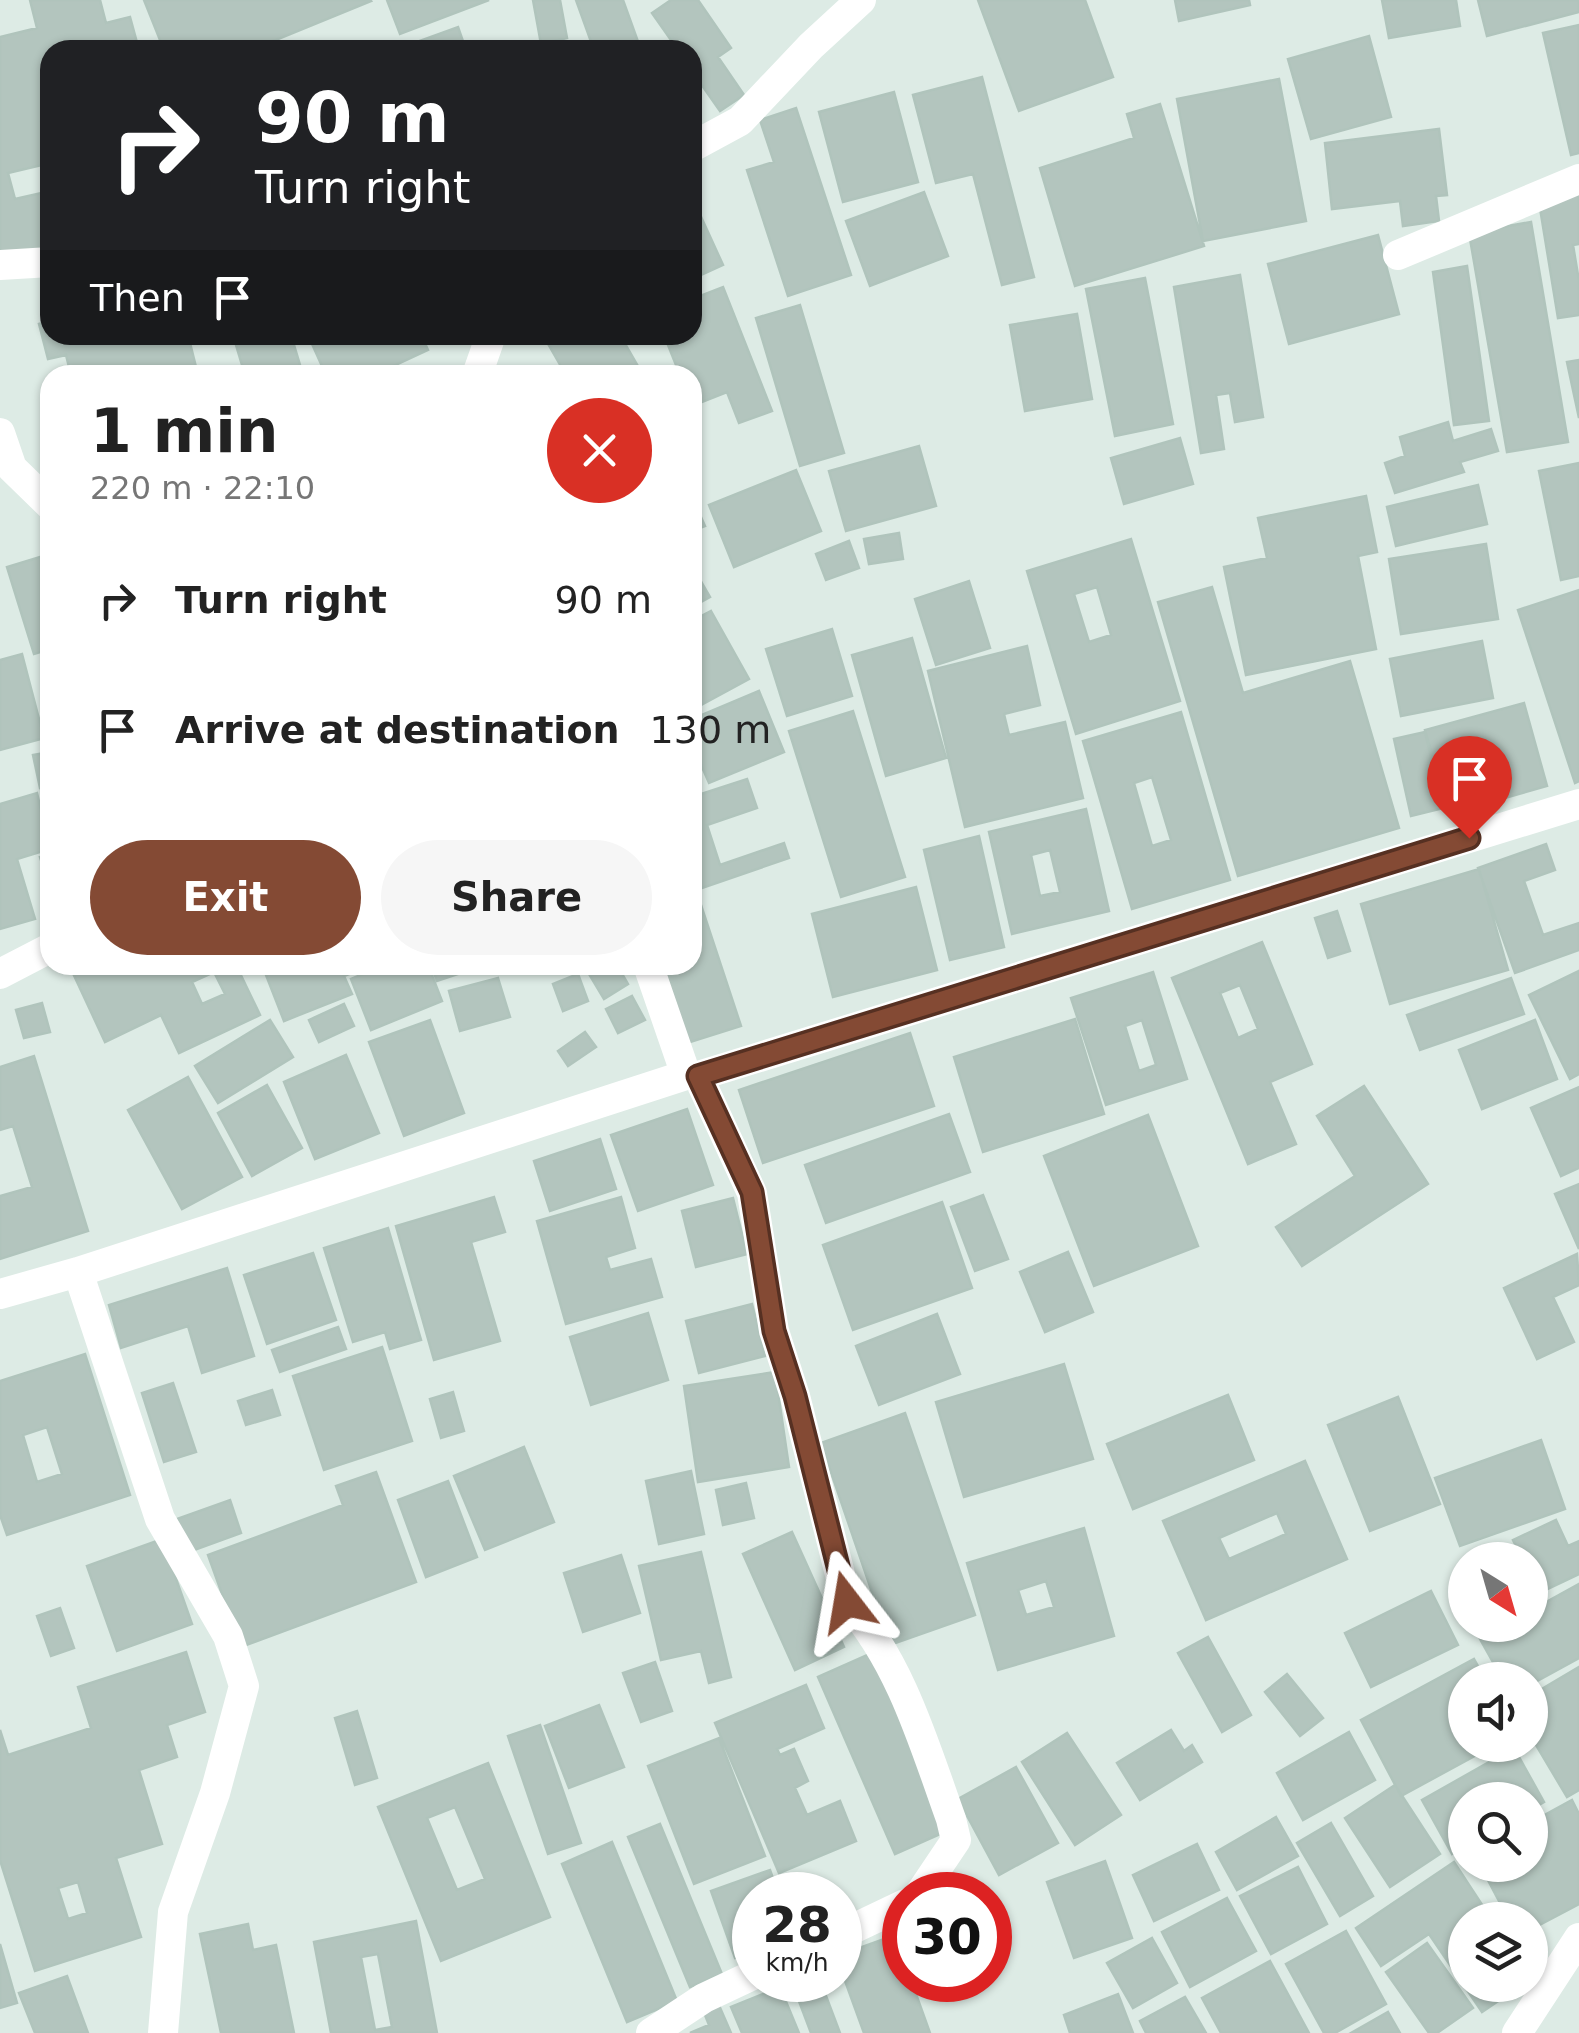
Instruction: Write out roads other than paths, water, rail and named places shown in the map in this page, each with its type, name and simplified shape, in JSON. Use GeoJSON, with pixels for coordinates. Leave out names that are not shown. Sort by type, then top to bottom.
{"type":"FeatureCollection","features":[{"type":"Feature","properties":{"kind":"street"},"geometry":{"type":"LineString","coordinates":[[702,142],[740,121],[861,0]]}},
{"type":"Feature","properties":{"kind":"street"},"geometry":{"type":"LineString","coordinates":[[1398,255],[1579,178]]}},
{"type":"Feature","properties":{"kind":"street"},"geometry":{"type":"LineString","coordinates":[[0,266],[40,263]]}},
{"type":"Feature","properties":{"kind":"street"},"geometry":{"type":"LineString","coordinates":[[0,433],[12,468],[40,495]]}},
{"type":"Feature","properties":{"kind":"street"},"geometry":{"type":"LineString","coordinates":[[0,1294],[692,1076],[1579,804]]}},
{"type":"Feature","properties":{"kind":"street"},"geometry":{"type":"LineString","coordinates":[[0,974],[40,953]]}},
{"type":"Feature","properties":{"kind":"street"},"geometry":{"type":"LineString","coordinates":[[652,975],[692,1076],[752,1192],[774,1331],[795,1396],[847,1602],[870,1628],[908,1700],[951,1819],[956,1840],[934,1872]]}},
{"type":"Feature","properties":{"kind":"street"},"geometry":{"type":"LineString","coordinates":[[78,1272],[160,1519],[228,1636],[244,1686],[215,1792],[173,1912],[163,2033]]}},
{"type":"Feature","properties":{"kind":"street"},"geometry":{"type":"LineString","coordinates":[[1518,2033],[1579,1938]]}},
{"type":"Feature","properties":{"kind":"street"},"geometry":{"type":"LineString","coordinates":[[651,2033],[732,1985]]}}]}
